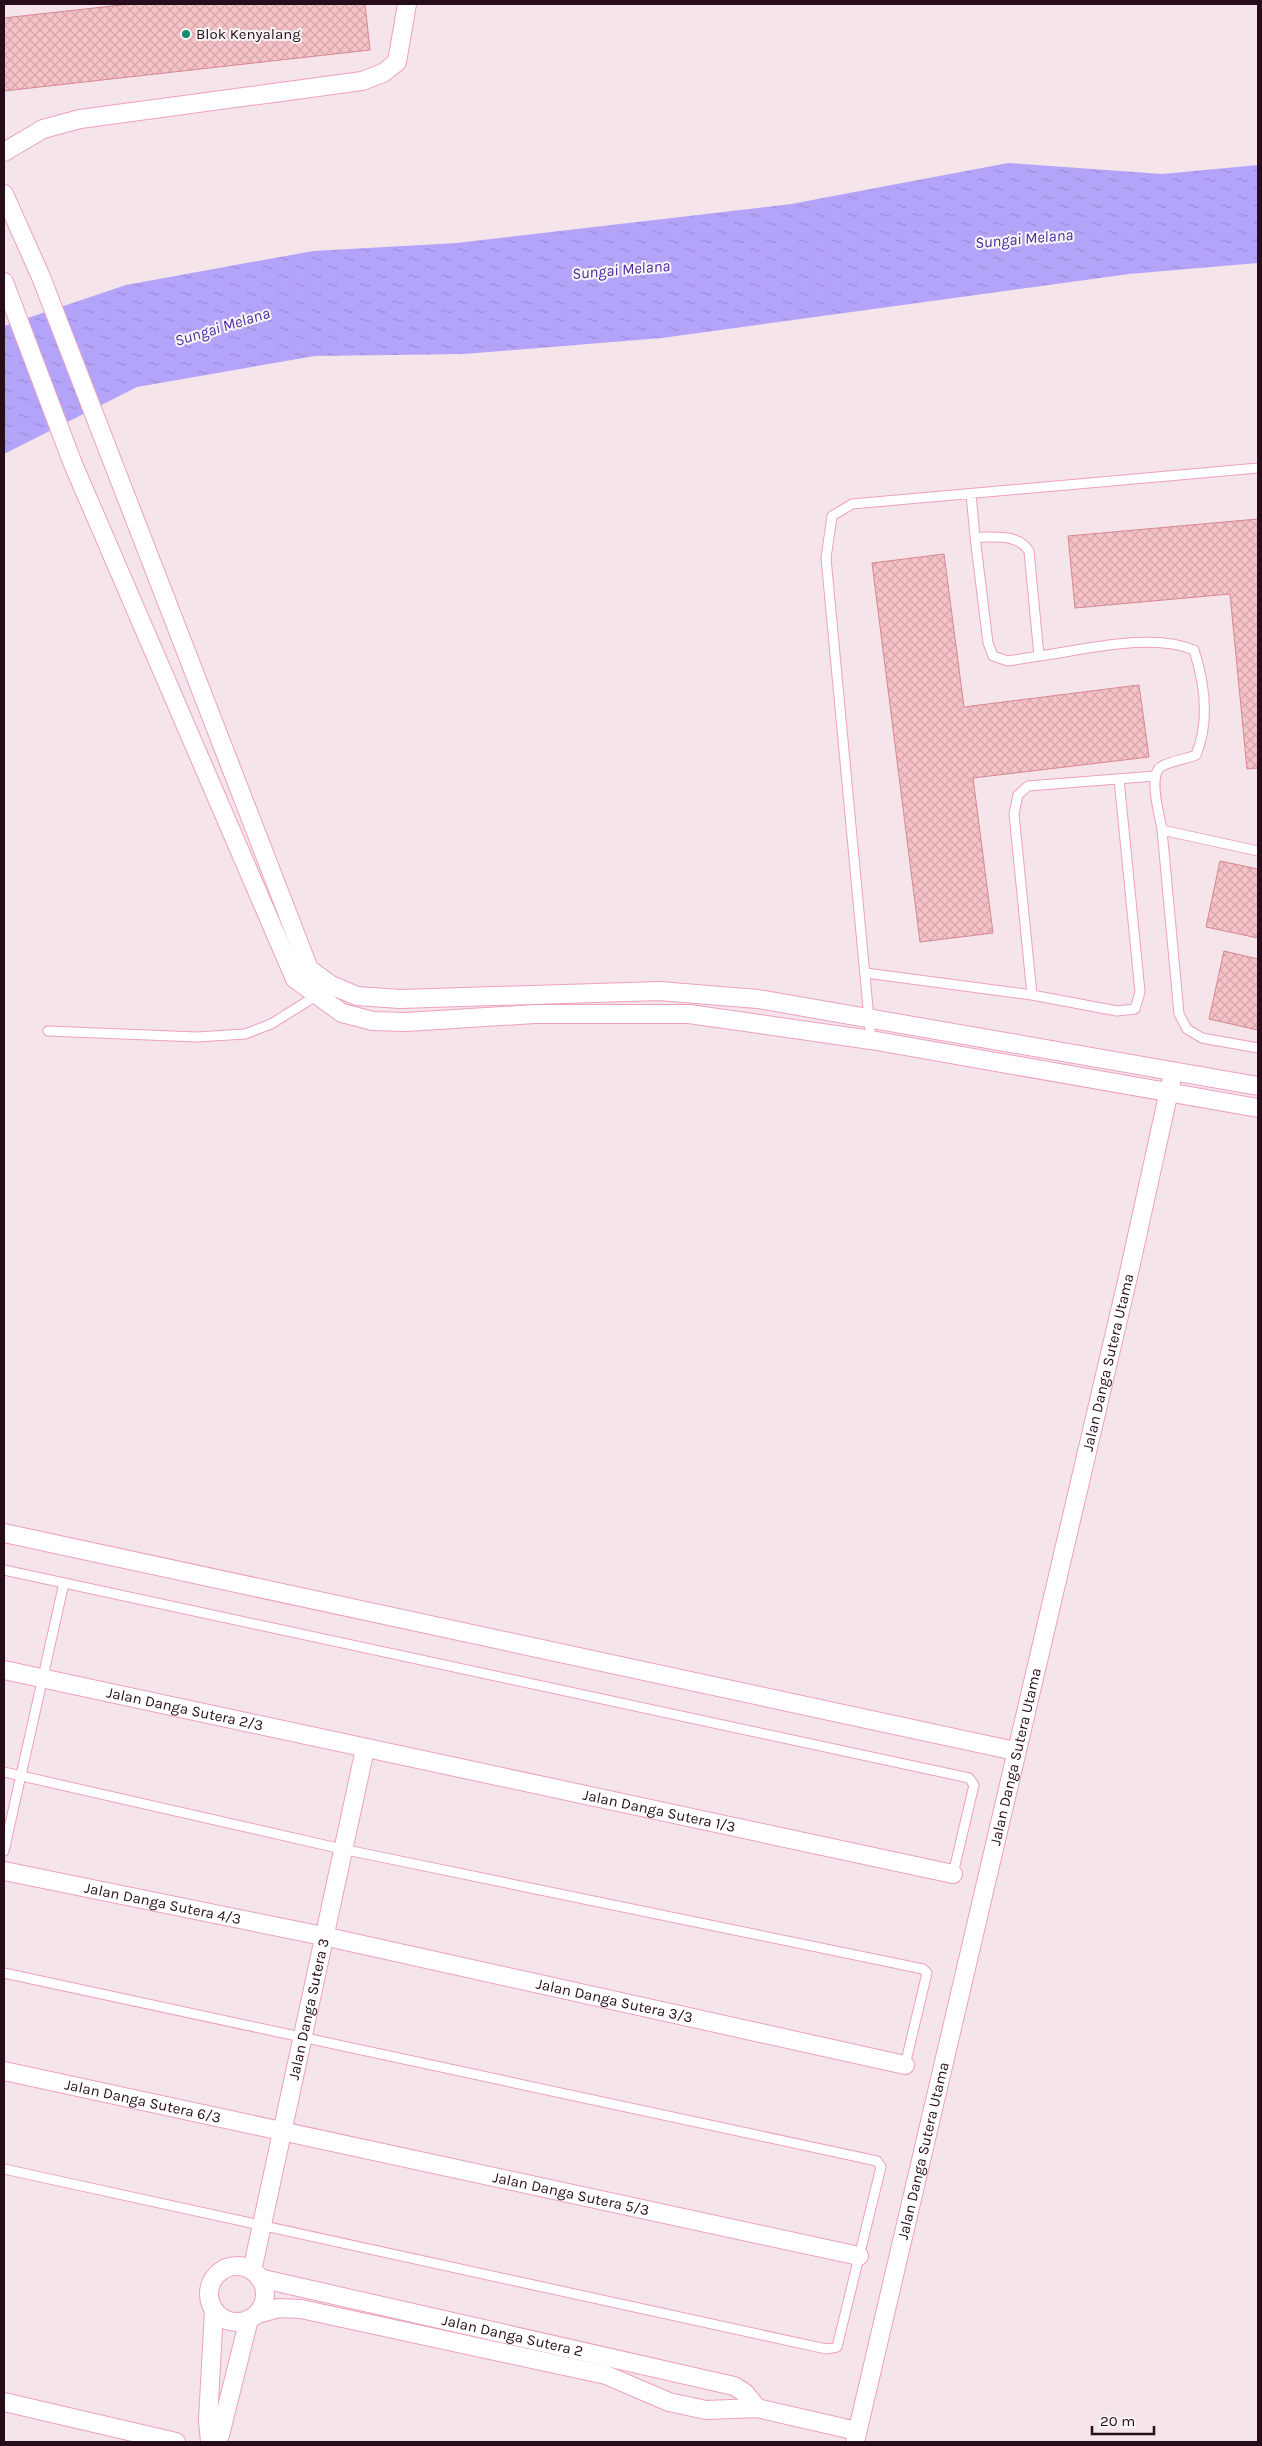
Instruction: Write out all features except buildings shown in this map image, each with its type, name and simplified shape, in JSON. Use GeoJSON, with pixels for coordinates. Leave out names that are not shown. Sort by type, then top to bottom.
{"type":"FeatureCollection","features":[{"type":"Feature","properties":{"kind":"street"},"geometry":{"type":"LineString","coordinates":[[4,152],[43,129],[80,118],[362,81],[382,72],[396,62],[408,4]]}},
{"type":"Feature","properties":{"kind":"street"},"geometry":{"type":"LineString","coordinates":[[4,194],[41,277],[107,444],[309,969],[331,985],[357,996],[400,999],[659,991],[758,999],[1258,1086]]}},
{"type":"Feature","properties":{"kind":"street"},"geometry":{"type":"LineString","coordinates":[[4,284],[73,464],[295,979],[316,996],[342,1013],[373,1021],[406,1022],[535,1014],[689,1014],[871,1040],[1258,1108]]}},
{"type":"Feature","properties":{"kind":"street","name":"Jalan Danga Sutera Utama"},"geometry":{"type":"LineString","coordinates":[[856,2437],[1015,1751],[1126,1286],[1173,1071]]}},
{"type":"Feature","properties":{"kind":"street"},"geometry":{"type":"LineString","coordinates":[[4,1533],[1015,1751]]}},
{"type":"Feature","properties":{"kind":"street","name":"Jalan Danga Sutera 2/3"},"geometry":{"type":"LineString","coordinates":[[4,1670],[365,1749]]}},
{"type":"Feature","properties":{"kind":"street","name":"Jalan Danga Sutera 1/3"},"geometry":{"type":"LineString","coordinates":[[365,1749],[953,1874]]}},
{"type":"Feature","properties":{"kind":"street","name":"Jalan Danga Sutera 3"},"geometry":{"type":"LineString","coordinates":[[256,2274],[262,2225],[323,1936],[365,1749]]}},
{"type":"Feature","properties":{"kind":"street","name":"Jalan Danga Sutera 4/3"},"geometry":{"type":"LineString","coordinates":[[4,1870],[323,1936]]}},
{"type":"Feature","properties":{"kind":"street","name":"Jalan Danga Sutera 3/3"},"geometry":{"type":"LineString","coordinates":[[323,1936],[905,2065]]}},
{"type":"Feature","properties":{"kind":"street","name":"Jalan Danga Sutera 6/3"},"geometry":{"type":"LineString","coordinates":[[4,2071],[282,2130]]}},
{"type":"Feature","properties":{"kind":"street","name":"Jalan Danga Sutera 5/3"},"geometry":{"type":"LineString","coordinates":[[282,2130],[859,2256]]}},
{"type":"Feature","properties":{"kind":"street"},"geometry":{"type":"LineString","coordinates":[[216,2442],[220,2435],[253,2316],[265,2296],[264,2286],[256,2274],[234,2266],[217,2275],[209,2292],[210,2302],[214,2310],[226,2320],[234,2322],[253,2316]]}},
{"type":"Feature","properties":{"kind":"street","name":"Jalan Danga Sutera 2"},"geometry":{"type":"LineString","coordinates":[[256,2274],[734,2386],[745,2393],[757,2408]]}},
{"type":"Feature","properties":{"kind":"street","name":"Jalan Danga Sutera 2"},"geometry":{"type":"LineString","coordinates":[[253,2316],[279,2308],[301,2309],[606,2375],[669,2402],[706,2410],[757,2408],[856,2437]]}},
{"type":"Feature","properties":{"kind":"street"},"geometry":{"type":"LineString","coordinates":[[210,2442],[208,2420],[214,2310]]}},
{"type":"Feature","properties":{"kind":"street"},"geometry":{"type":"LineString","coordinates":[[4,2402],[176,2442]]}},
{"type":"Feature","properties":{"kind":"lane"},"geometry":{"type":"LineString","coordinates":[[871,1040],[826,558],[832,516],[852,504],[1258,468]]}},
{"type":"Feature","properties":{"kind":"lane"},"geometry":{"type":"LineString","coordinates":[[971,494],[988,643],[993,656],[1008,661],[1152,641],[1181,644],[1194,650],[1205,696],[1203,739],[1196,755],[1161,766],[1155,776],[1155,791],[1162,830],[1178,1014],[1187,1029],[1202,1038],[1258,1048]]}},
{"type":"Feature","properties":{"kind":"lane"},"geometry":{"type":"LineString","coordinates":[[976,538],[1014,538],[1023,542],[1029,551],[1039,656]]}},
{"type":"Feature","properties":{"kind":"lane"},"geometry":{"type":"LineString","coordinates":[[1032,995],[1014,814],[1018,794],[1028,786],[1155,776]]}},
{"type":"Feature","properties":{"kind":"lane"},"geometry":{"type":"LineString","coordinates":[[866,972],[1032,995],[1118,1011],[1135,1009],[1140,992],[1119,779]]}},
{"type":"Feature","properties":{"kind":"lane"},"geometry":{"type":"LineString","coordinates":[[1162,830],[1258,851]]}},
{"type":"Feature","properties":{"kind":"lane"},"geometry":{"type":"LineString","coordinates":[[48,1030],[196,1037],[245,1034],[271,1024],[316,996]]}},
{"type":"Feature","properties":{"kind":"lane"},"geometry":{"type":"LineString","coordinates":[[4,1570],[969,1778],[974,1785],[953,1874]]}},
{"type":"Feature","properties":{"kind":"lane"},"geometry":{"type":"LineString","coordinates":[[4,1851],[64,1582]]}},
{"type":"Feature","properties":{"kind":"lane"},"geometry":{"type":"LineString","coordinates":[[4,1772],[342,1849],[923,1969],[927,1973],[905,2065]]}},
{"type":"Feature","properties":{"kind":"lane"},"geometry":{"type":"LineString","coordinates":[[4,1973],[877,2161],[882,2167],[837,2347],[826,2349],[4,2169]]}},
{"type":"Feature","properties":{"kind":"water","name":"Sungai Melana"},"geometry":{"type":"Polygon","coordinates":[[[1008,163],[1162,174],[1258,165],[1258,263],[1129,274],[662,338],[464,354],[315,356],[137,387],[4,454],[4,326],[126,285],[313,251],[457,243],[791,204],[1008,163]]]}},
{"type":"Feature","properties":{"kind":"place","name":"Blok Kenyalang"},"geometry":{"type":"Point","coordinates":[186,34]}}]}
